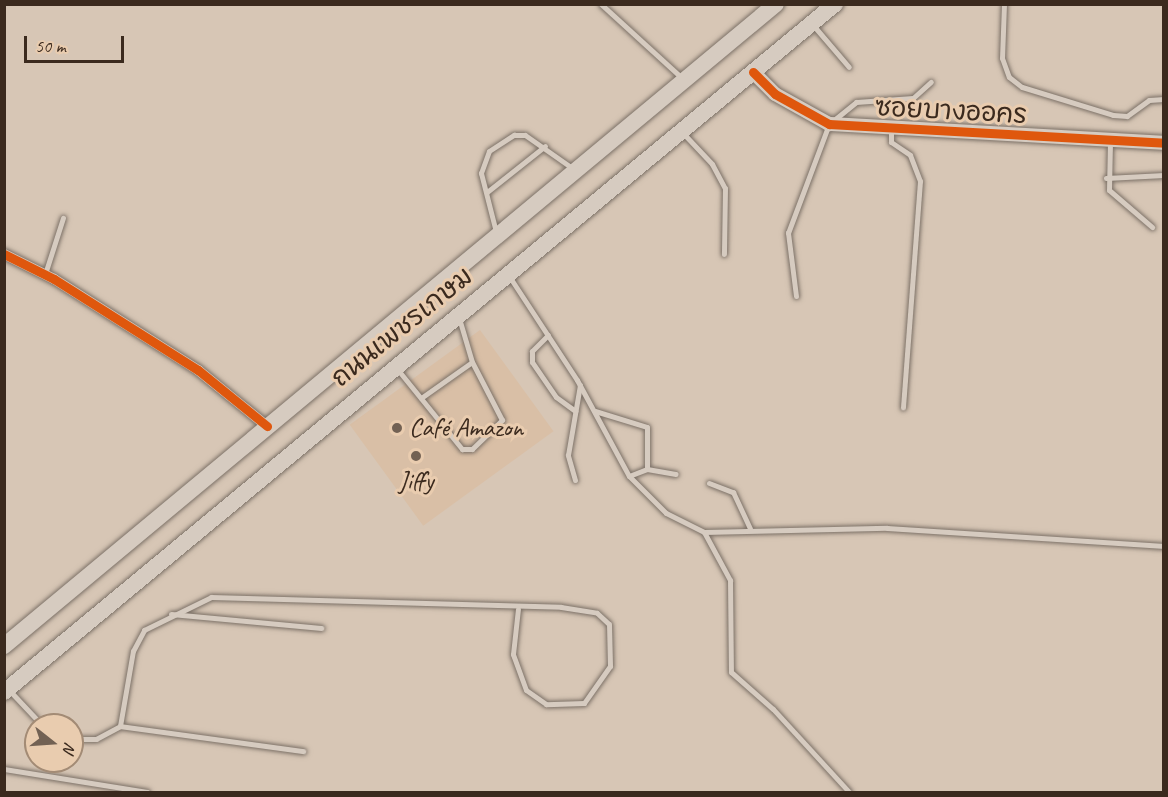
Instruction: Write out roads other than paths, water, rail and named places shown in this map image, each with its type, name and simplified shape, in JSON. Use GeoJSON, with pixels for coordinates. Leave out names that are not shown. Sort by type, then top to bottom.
{"type":"FeatureCollection","features":[{"type":"Feature","properties":{"kind":"main road","name":"ถนนเพชรเกษม"},"geometry":{"type":"LineString","coordinates":[[4,646],[776,4]]}},
{"type":"Feature","properties":{"kind":"main road","name":"ถนนเพชรเกษม"},"geometry":{"type":"LineString","coordinates":[[6,691],[395,366],[835,4]]}},
{"type":"Feature","properties":{"kind":"street","name":"ซอยบางออคร"},"geometry":{"type":"LineString","coordinates":[[753,72],[776,94],[829,124],[891,130],[1164,143]]}},
{"type":"Feature","properties":{"kind":"street"},"geometry":{"type":"LineString","coordinates":[[4,254],[45,274],[228,390],[267,426]]}},
{"type":"Feature","properties":{"kind":"lane"},"geometry":{"type":"LineString","coordinates":[[601,4],[684,80]]}},
{"type":"Feature","properties":{"kind":"lane"},"geometry":{"type":"LineString","coordinates":[[1004,4],[1002,58],[1009,76],[1022,87],[1113,116],[1127,116],[1149,100],[1164,99]]}},
{"type":"Feature","properties":{"kind":"lane"},"geometry":{"type":"LineString","coordinates":[[812,23],[849,67]]}},
{"type":"Feature","properties":{"kind":"lane"},"geometry":{"type":"LineString","coordinates":[[796,296],[788,234],[829,124],[856,102],[913,98],[931,82]]}},
{"type":"Feature","properties":{"kind":"lane"},"geometry":{"type":"LineString","coordinates":[[891,130],[891,142],[910,155],[920,181],[903,407]]}},
{"type":"Feature","properties":{"kind":"lane"},"geometry":{"type":"LineString","coordinates":[[681,131],[712,164],[725,188],[724,254]]}},
{"type":"Feature","properties":{"kind":"lane"},"geometry":{"type":"LineString","coordinates":[[498,236],[489,223],[487,192],[481,165],[489,152],[519,134],[545,146],[576,171]]}},
{"type":"Feature","properties":{"kind":"lane"},"geometry":{"type":"LineString","coordinates":[[1110,141],[1106,178],[1121,203],[1152,227]]}},
{"type":"Feature","properties":{"kind":"lane"},"geometry":{"type":"LineString","coordinates":[[487,192],[545,146]]}},
{"type":"Feature","properties":{"kind":"lane"},"geometry":{"type":"LineString","coordinates":[[1106,178],[1164,175]]}},
{"type":"Feature","properties":{"kind":"lane"},"geometry":{"type":"LineString","coordinates":[[45,274],[63,218]]}},
{"type":"Feature","properties":{"kind":"lane"},"geometry":{"type":"LineString","coordinates":[[508,274],[580,385],[629,476],[666,513],[704,532],[750,528],[911,529],[1164,546]]}},
{"type":"Feature","properties":{"kind":"lane"},"geometry":{"type":"LineString","coordinates":[[395,366],[462,449],[472,449],[502,420],[471,362],[458,314]]}},
{"type":"Feature","properties":{"kind":"lane"},"geometry":{"type":"LineString","coordinates":[[548,335],[532,351],[531,362],[556,397],[574,411]]}},
{"type":"Feature","properties":{"kind":"lane"},"geometry":{"type":"LineString","coordinates":[[421,398],[471,362]]}},
{"type":"Feature","properties":{"kind":"lane"},"geometry":{"type":"LineString","coordinates":[[575,480],[568,455],[580,385]]}},
{"type":"Feature","properties":{"kind":"lane"},"geometry":{"type":"LineString","coordinates":[[595,411],[647,428],[647,469]]}},
{"type":"Feature","properties":{"kind":"lane"},"geometry":{"type":"LineString","coordinates":[[629,476],[647,469],[676,474]]}},
{"type":"Feature","properties":{"kind":"lane"},"geometry":{"type":"LineString","coordinates":[[709,483],[733,492],[750,528]]}},
{"type":"Feature","properties":{"kind":"lane"},"geometry":{"type":"LineString","coordinates":[[704,532],[730,580],[730,672],[773,709],[849,792]]}},
{"type":"Feature","properties":{"kind":"lane"},"geometry":{"type":"LineString","coordinates":[[120,726],[133,651],[144,630],[169,614],[211,597],[518,609],[578,608],[609,624],[610,666],[584,703],[546,704],[526,690],[513,654],[518,609]]}},
{"type":"Feature","properties":{"kind":"lane"},"geometry":{"type":"LineString","coordinates":[[169,614],[321,628]]}},
{"type":"Feature","properties":{"kind":"lane"},"geometry":{"type":"LineString","coordinates":[[6,691],[29,713]]}},
{"type":"Feature","properties":{"kind":"lane"},"geometry":{"type":"LineString","coordinates":[[84,739],[96,739],[120,726],[303,751]]}},
{"type":"Feature","properties":{"kind":"lane"},"geometry":{"type":"LineString","coordinates":[[4,769],[147,792]]}},
{"type":"Feature","properties":{"kind":"place","name":"Café Amazon"},"geometry":{"type":"Point","coordinates":[397,428]}},
{"type":"Feature","properties":{"kind":"place","name":"Jiffy"},"geometry":{"type":"Point","coordinates":[416,456]}}]}
